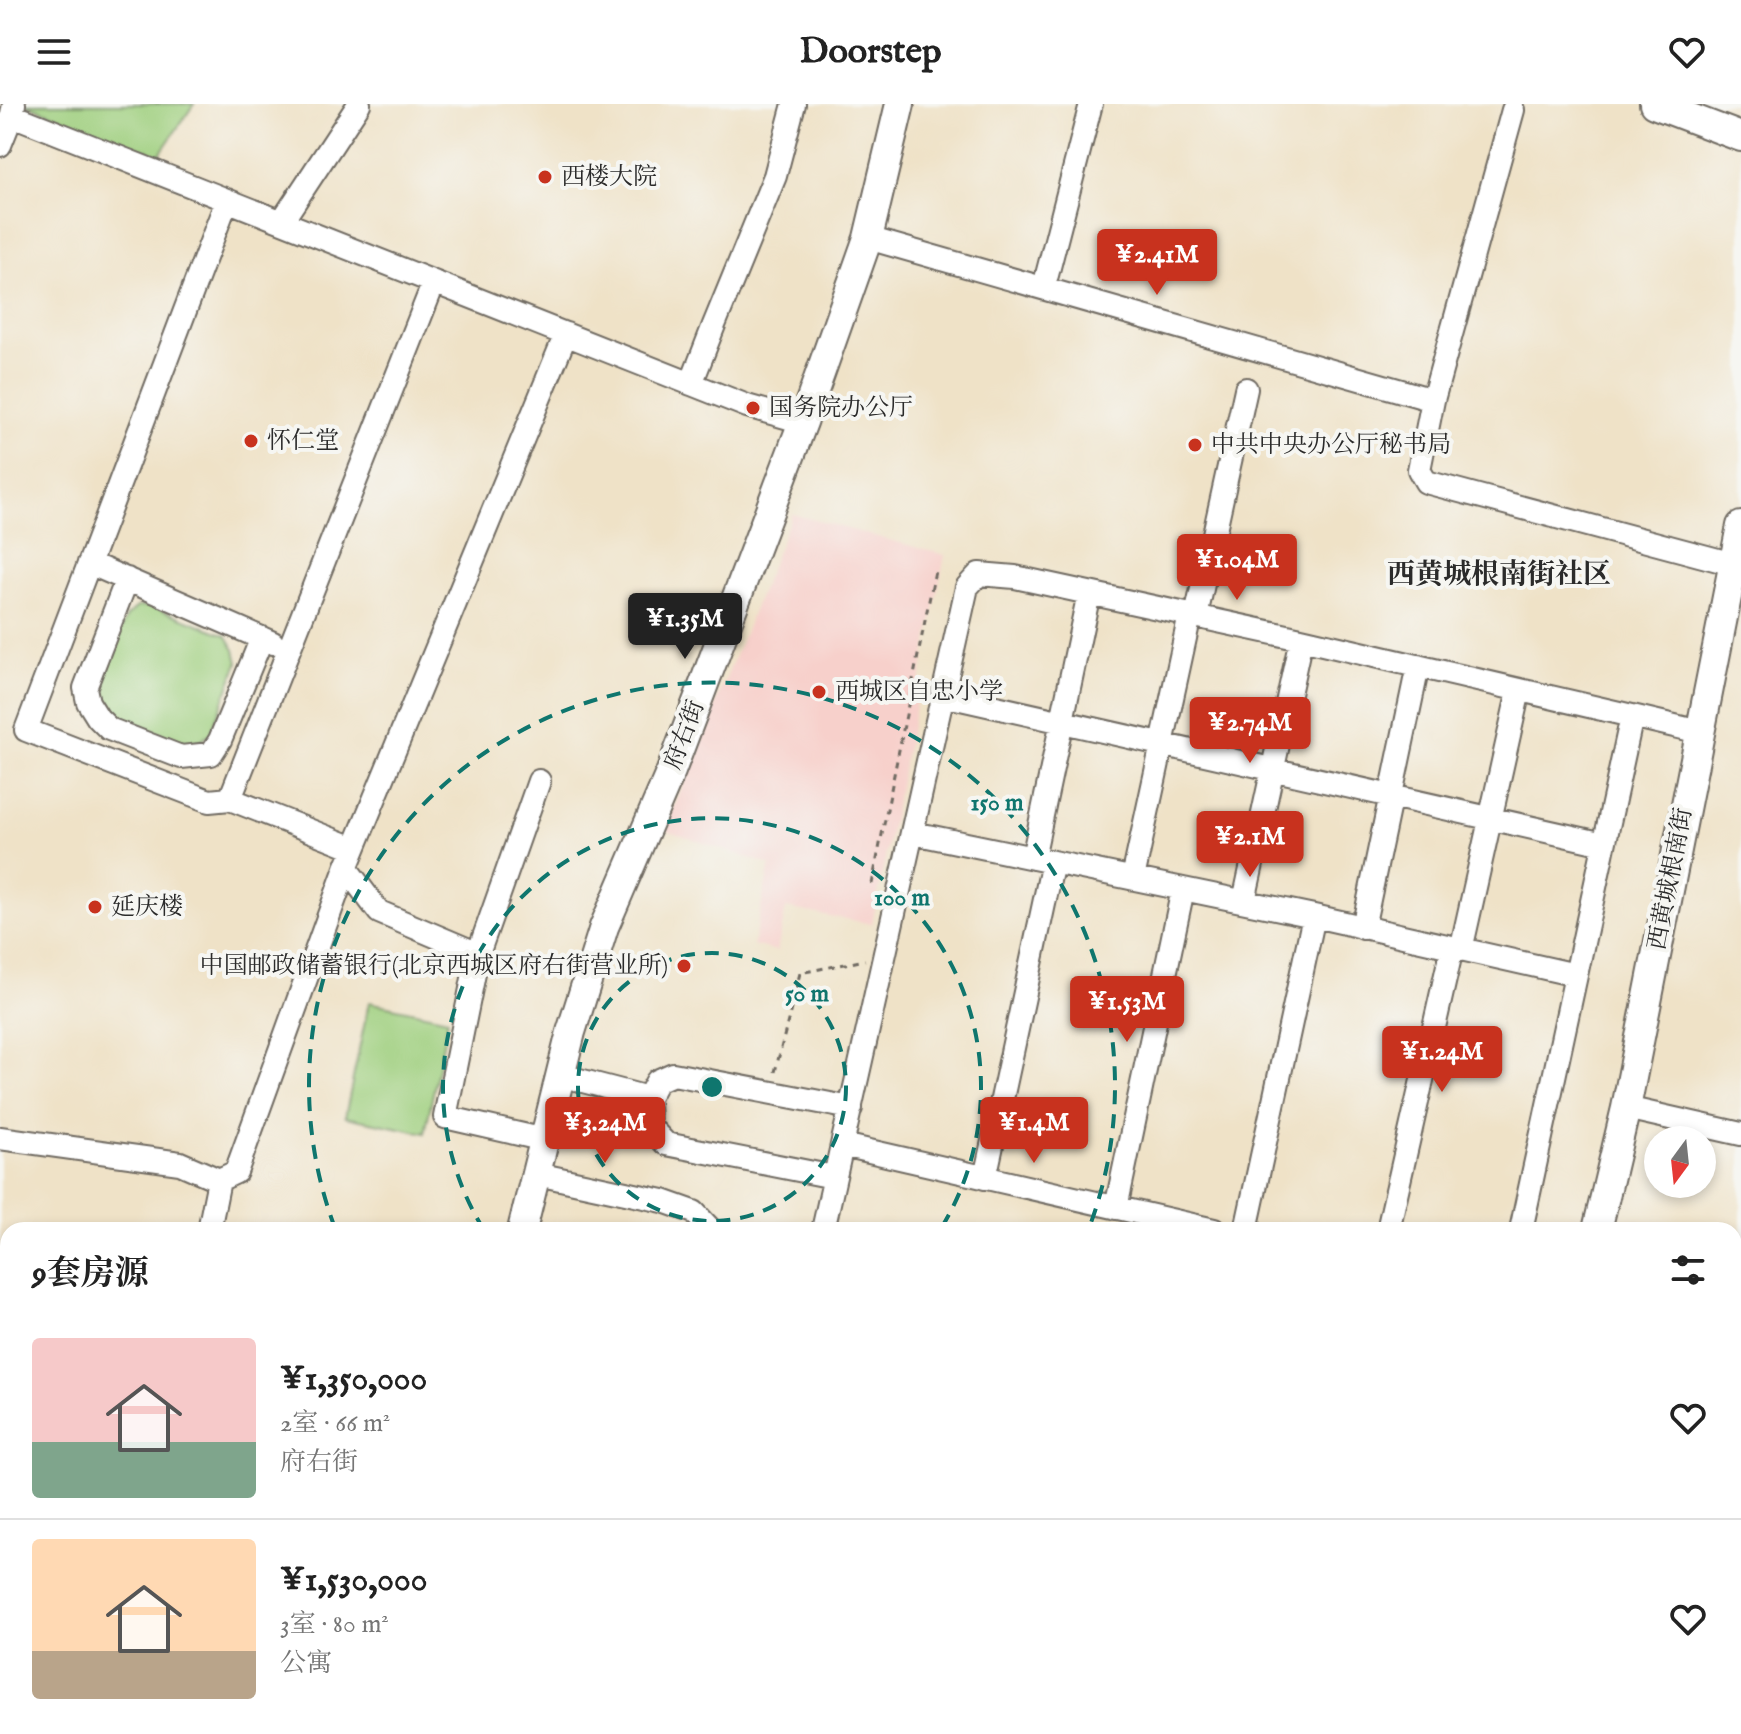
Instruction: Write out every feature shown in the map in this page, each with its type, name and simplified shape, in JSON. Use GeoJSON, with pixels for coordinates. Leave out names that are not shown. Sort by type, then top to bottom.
{"type":"FeatureCollection","features":[{"type":"Feature","properties":{"kind":"main road","name":"府右街"},"geometry":{"type":"LineString","coordinates":[[524,1222],[571,1032],[604,927],[671,771],[803,422],[868,238],[900,104]]}},
{"type":"Feature","properties":{"kind":"main road"},"geometry":{"type":"LineString","coordinates":[[1654,104],[1741,137]]}},
{"type":"Feature","properties":{"kind":"main road","name":"西黄城根南街"},"geometry":{"type":"LineString","coordinates":[[1599,1222],[1626,1108],[1741,526]]}},
{"type":"Feature","properties":{"kind":"street"},"geometry":{"type":"LineString","coordinates":[[282,221],[359,104]]}},
{"type":"Feature","properties":{"kind":"street"},"geometry":{"type":"LineString","coordinates":[[691,384],[775,176],[794,104]]}},
{"type":"Feature","properties":{"kind":"street"},"geometry":{"type":"LineString","coordinates":[[1047,275],[1091,104]]}},
{"type":"Feature","properties":{"kind":"street"},"geometry":{"type":"LineString","coordinates":[[0,145],[13,110],[227,200],[691,384],[747,406],[803,422]]}},
{"type":"Feature","properties":{"kind":"street"},"geometry":{"type":"LineString","coordinates":[[1513,110],[1433,400],[1419,470],[1426,482],[1733,564]]}},
{"type":"Feature","properties":{"kind":"street"},"geometry":{"type":"LineString","coordinates":[[227,200],[26,730],[209,801],[230,799],[350,858],[379,912],[478,954]]}},
{"type":"Feature","properties":{"kind":"street"},"geometry":{"type":"LineString","coordinates":[[868,238],[1433,400]]}},
{"type":"Feature","properties":{"kind":"street"},"geometry":{"type":"LineString","coordinates":[[230,799],[434,282]]}},
{"type":"Feature","properties":{"kind":"street"},"geometry":{"type":"LineString","coordinates":[[0,1138],[180,1163],[219,1180],[236,1172],[350,858],[566,334]]}},
{"type":"Feature","properties":{"kind":"street"},"geometry":{"type":"LineString","coordinates":[[1133,878],[1246,389]]}},
{"type":"Feature","properties":{"kind":"street"},"geometry":{"type":"LineString","coordinates":[[89,563],[289,649]]}},
{"type":"Feature","properties":{"kind":"street"},"geometry":{"type":"LineString","coordinates":[[825,1222],[967,587],[979,574],[1015,577],[1301,639],[1700,732]]}},
{"type":"Feature","properties":{"kind":"street"},"geometry":{"type":"LineString","coordinates":[[127,579],[85,688],[88,702],[109,729],[181,757],[211,754],[220,740],[262,638]]}},
{"type":"Feature","properties":{"kind":"street"},"geometry":{"type":"LineString","coordinates":[[985,1178],[1043,860],[1062,721],[1089,593]]}},
{"type":"Feature","properties":{"kind":"street"},"geometry":{"type":"LineString","coordinates":[[1244,901],[1301,639]]}},
{"type":"Feature","properties":{"kind":"street"},"geometry":{"type":"LineString","coordinates":[[1363,928],[1418,666]]}},
{"type":"Feature","properties":{"kind":"street"},"geometry":{"type":"LineString","coordinates":[[1390,1222],[1519,690]]}},
{"type":"Feature","properties":{"kind":"street"},"geometry":{"type":"LineString","coordinates":[[943,695],[1604,844]]}},
{"type":"Feature","properties":{"kind":"street"},"geometry":{"type":"LineString","coordinates":[[1523,1222],[1632,716]]}},
{"type":"Feature","properties":{"kind":"street"},"geometry":{"type":"LineString","coordinates":[[539,781],[478,954],[445,1117],[545,1140]]}},
{"type":"Feature","properties":{"kind":"street"},"geometry":{"type":"LineString","coordinates":[[913,833],[1244,901],[1576,975]]}},
{"type":"Feature","properties":{"kind":"street"},"geometry":{"type":"LineString","coordinates":[[1116,1208],[1183,889]]}},
{"type":"Feature","properties":{"kind":"street"},"geometry":{"type":"LineString","coordinates":[[1248,1222],[1314,916]]}},
{"type":"Feature","properties":{"kind":"street"},"geometry":{"type":"LineString","coordinates":[[834,1177],[666,1144],[649,1126],[648,1098],[657,1081],[673,1074],[851,1108]]}},
{"type":"Feature","properties":{"kind":"street"},"geometry":{"type":"LineString","coordinates":[[560,1075],[648,1098]]}},
{"type":"Feature","properties":{"kind":"street"},"geometry":{"type":"LineString","coordinates":[[1626,1108],[1741,1134]]}},
{"type":"Feature","properties":{"kind":"street"},"geometry":{"type":"LineString","coordinates":[[843,1145],[1178,1222]]}},
{"type":"Feature","properties":{"kind":"street"},"geometry":{"type":"LineString","coordinates":[[537,1174],[663,1201],[694,1212],[703,1222]]}},
{"type":"Feature","properties":{"kind":"street"},"geometry":{"type":"LineString","coordinates":[[211,1222],[219,1180]]}},
{"type":"Feature","properties":{"kind":"path"},"geometry":{"type":"LineString","coordinates":[[872,884],[935,571]]}},
{"type":"Feature","properties":{"kind":"path"},"geometry":{"type":"LineString","coordinates":[[770,1091],[800,973],[885,956]]}},
{"type":"Feature","properties":{"kind":"shaded area","name":"西城区自忠小学"},"geometry":{"type":"Polygon","coordinates":[[[792,514],[945,555],[872,924],[786,908],[777,951],[753,945],[770,865],[665,830],[792,514]]]}},
{"type":"Feature","properties":{"kind":"green space"},"geometry":{"type":"Polygon","coordinates":[[[25,104],[194,104],[159,155],[25,104]]]}},
{"type":"Feature","properties":{"kind":"green space"},"geometry":{"type":"Polygon","coordinates":[[[152,606],[226,635],[235,650],[238,663],[210,734],[200,741],[185,744],[118,716],[99,694],[100,680],[127,616],[137,607],[152,606]]]}},
{"type":"Feature","properties":{"kind":"green space"},"geometry":{"type":"Polygon","coordinates":[[[369,1002],[448,1019],[425,1133],[345,1117],[369,1002]]]}},
{"type":"Feature","properties":{"kind":"place","name":"西楼大院"},"geometry":{"type":"Point","coordinates":[545,177]}},
{"type":"Feature","properties":{"kind":"place","name":"国务院办公厅"},"geometry":{"type":"Point","coordinates":[753,408]}},
{"type":"Feature","properties":{"kind":"place","name":"怀仁堂"},"geometry":{"type":"Point","coordinates":[251,441]}},
{"type":"Feature","properties":{"kind":"place","name":"中共中央办公厅秘书局"},"geometry":{"type":"Point","coordinates":[1195,445]}},
{"type":"Feature","properties":{"kind":"place","name":"西城区自忠小学"},"geometry":{"type":"Point","coordinates":[819,692]}},
{"type":"Feature","properties":{"kind":"place","name":"延庆楼"},"geometry":{"type":"Point","coordinates":[95,907]}},
{"type":"Feature","properties":{"kind":"place","name":"中国邮政储蓄银行(北京西城区府右街营业所)"},"geometry":{"type":"Point","coordinates":[684,966]}},
{"type":"Feature","properties":{"kind":"district","name":"西黄城根南街社区"},"geometry":{"type":"Point","coordinates":[1499,575]}}]}
